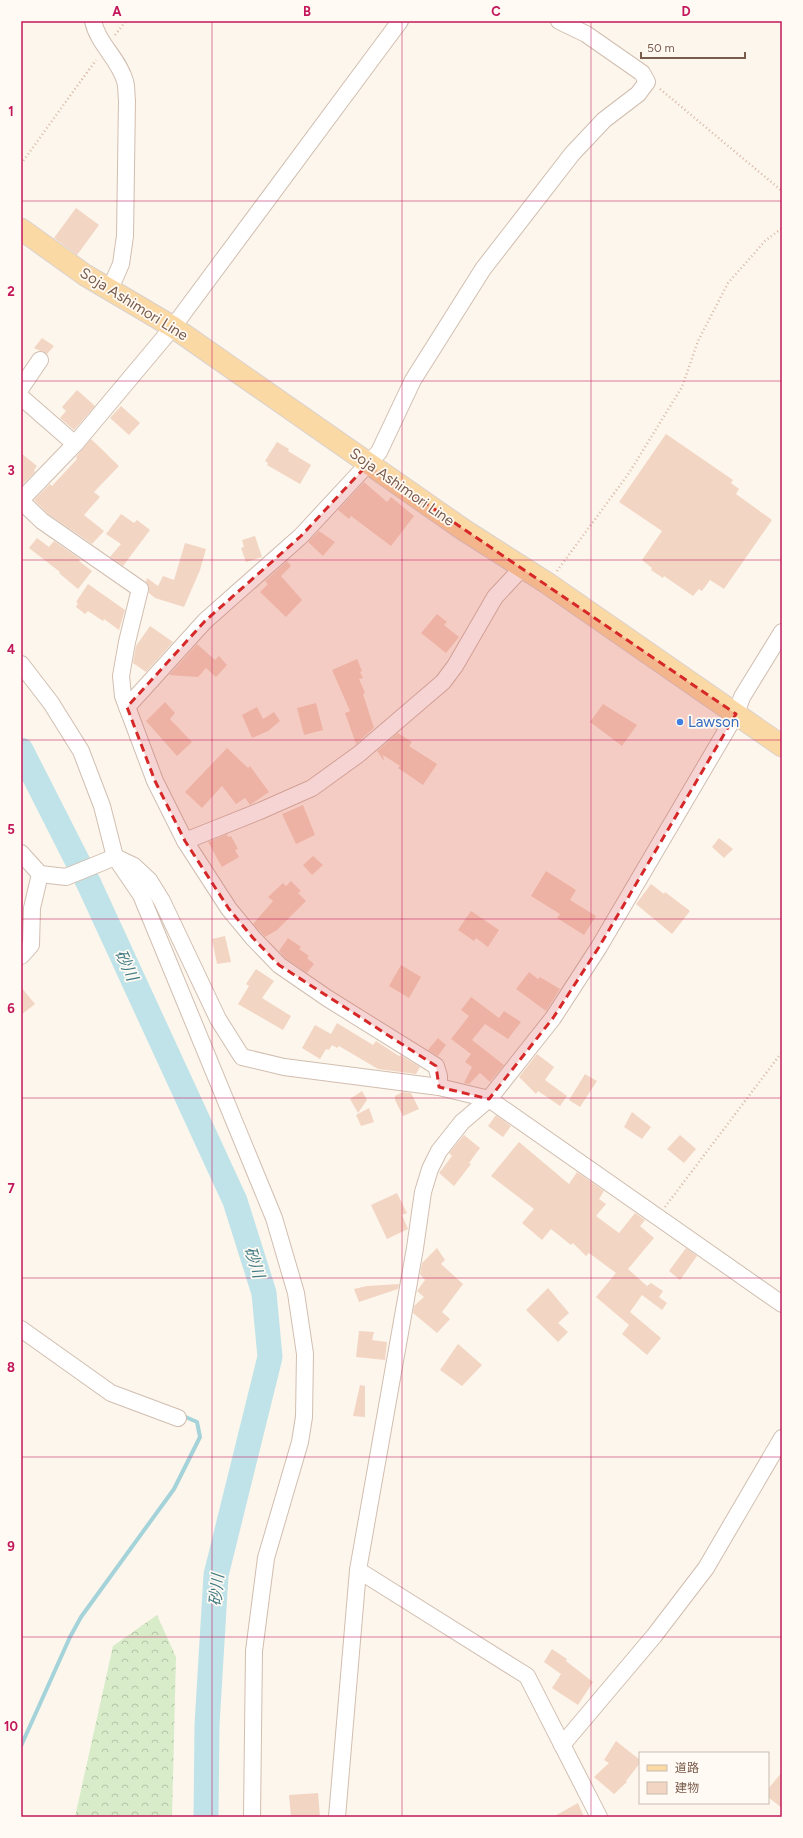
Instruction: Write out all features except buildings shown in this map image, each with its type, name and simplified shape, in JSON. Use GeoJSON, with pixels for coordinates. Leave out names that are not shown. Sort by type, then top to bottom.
{"type":"FeatureCollection","features":[{"type":"Feature","properties":{"kind":"main road","name":"Soja Ashimori Line"},"geometry":{"type":"LineString","coordinates":[[21,229],[85,274],[173,327],[368,464],[522,568],[547,583],[782,746]]}},
{"type":"Feature","properties":{"kind":"street"},"geometry":{"type":"LineString","coordinates":[[93,21],[95,31],[105,48],[117,63],[125,81],[127,100],[125,236],[120,264],[110,289]]}},
{"type":"Feature","properties":{"kind":"street"},"geometry":{"type":"LineString","coordinates":[[400,21],[173,327],[75,444],[21,500],[42,521],[140,589],[127,642],[121,676],[123,696],[155,781],[185,840],[229,909],[253,938],[279,965],[327,998],[436,1066],[439,1076],[439,1087]]}},
{"type":"Feature","properties":{"kind":"street"},"geometry":{"type":"LineString","coordinates":[[127,707],[205,621],[301,536],[379,452],[414,380],[483,269],[572,154],[604,120],[638,94],[647,82],[642,73],[586,34],[559,21]]}},
{"type":"Feature","properties":{"kind":"street"},"geometry":{"type":"LineString","coordinates":[[21,388],[40,360]]}},
{"type":"Feature","properties":{"kind":"street"},"geometry":{"type":"LineString","coordinates":[[21,397],[75,444]]}},
{"type":"Feature","properties":{"kind":"street"},"geometry":{"type":"LineString","coordinates":[[185,840],[260,811],[312,788],[359,754],[443,682],[455,666],[495,597],[522,568]]}},
{"type":"Feature","properties":{"kind":"street"},"geometry":{"type":"LineString","coordinates":[[337,1817],[358,1570],[414,1255],[423,1192],[430,1169],[439,1151],[462,1122],[489,1099],[553,1018],[599,947],[736,714],[742,697],[782,632]]}},
{"type":"Feature","properties":{"kind":"street"},"geometry":{"type":"LineString","coordinates":[[21,664],[51,703],[81,752],[102,806],[110,859],[141,894],[274,1218],[296,1293],[305,1354],[304,1417],[300,1442],[266,1558],[254,1651],[252,1817]]}},
{"type":"Feature","properties":{"kind":"street"},"geometry":{"type":"LineString","coordinates":[[21,853],[40,874],[66,877],[110,859],[134,866],[149,880],[162,901],[218,1019],[242,1057],[284,1067],[439,1087],[489,1099],[782,1304]]}},
{"type":"Feature","properties":{"kind":"street"},"geometry":{"type":"LineString","coordinates":[[21,956],[30,946],[32,908],[40,874]]}},
{"type":"Feature","properties":{"kind":"street"},"geometry":{"type":"LineString","coordinates":[[21,1329],[111,1393],[178,1418]]}},
{"type":"Feature","properties":{"kind":"street"},"geometry":{"type":"LineString","coordinates":[[562,1745],[654,1636],[706,1568],[782,1438]]}},
{"type":"Feature","properties":{"kind":"street"},"geometry":{"type":"LineString","coordinates":[[358,1570],[527,1676],[599,1817]]}},
{"type":"Feature","properties":{"kind":"path"},"geometry":{"type":"LineString","coordinates":[[21,164],[126,21]]}},
{"type":"Feature","properties":{"kind":"path"},"geometry":{"type":"LineString","coordinates":[[647,82],[655,85],[782,191]]}},
{"type":"Feature","properties":{"kind":"path"},"geometry":{"type":"LineString","coordinates":[[547,583],[629,473],[682,387],[698,341],[728,283],[765,241],[782,228]]}},
{"type":"Feature","properties":{"kind":"path"},"geometry":{"type":"LineString","coordinates":[[658,1216],[782,1052]]}},
{"type":"Feature","properties":{"kind":"highlighted area"},"geometry":{"type":"Polygon","coordinates":[[[368,464],[736,714],[599,947],[553,1018],[489,1099],[439,1087],[436,1066],[279,965],[253,938],[229,909],[185,841],[155,781],[127,707],[205,621],[301,536],[368,464]]]}},
{"type":"Feature","properties":{"kind":"green space"},"geometry":{"type":"Polygon","coordinates":[[[157,1615],[176,1657],[172,1817],[75,1817],[113,1646],[157,1615]]]}},
{"type":"Feature","properties":{"kind":"waterway","name":"砂川"},"geometry":{"type":"LineString","coordinates":[[21,750],[89,884],[235,1201],[264,1293],[270,1357],[216,1575],[207,1725],[206,1817]]}},
{"type":"Feature","properties":{"kind":"waterway"},"geometry":{"type":"LineString","coordinates":[[21,1746],[70,1637],[81,1617],[174,1489],[200,1437],[197,1422],[181,1415]]}},
{"type":"Feature","properties":{"kind":"place","name":"Lawson"},"geometry":{"type":"Point","coordinates":[680,722]}}]}
